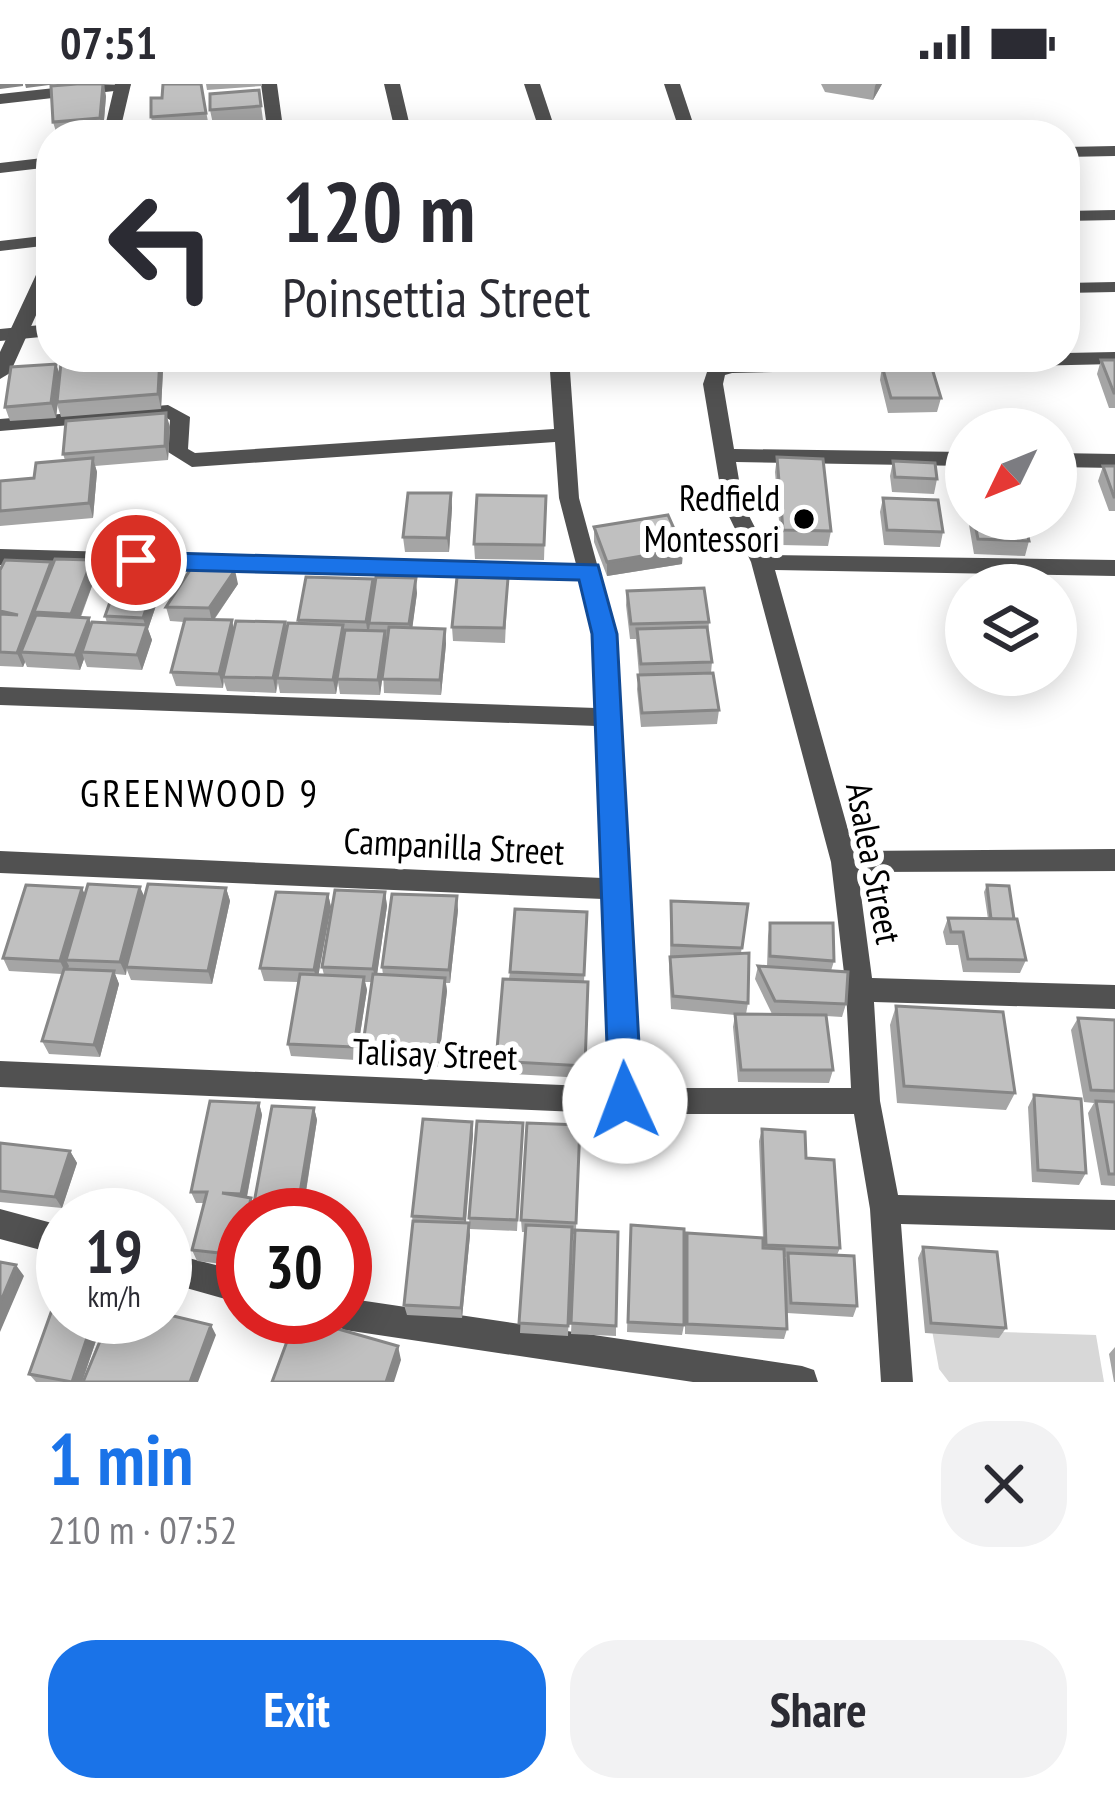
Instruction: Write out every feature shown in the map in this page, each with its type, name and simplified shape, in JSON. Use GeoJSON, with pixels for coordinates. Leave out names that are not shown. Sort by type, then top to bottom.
{"type":"FeatureCollection","features":[{"type":"Feature","properties":{"kind":"street"},"geometry":{"type":"LineString","coordinates":[[0,99],[123,84],[114,120]]}},
{"type":"Feature","properties":{"kind":"street"},"geometry":{"type":"LineString","coordinates":[[269,84],[274,120]]}},
{"type":"Feature","properties":{"kind":"street"},"geometry":{"type":"LineString","coordinates":[[392,84],[400,120]]}},
{"type":"Feature","properties":{"kind":"street"},"geometry":{"type":"LineString","coordinates":[[532,84],[544,120]]}},
{"type":"Feature","properties":{"kind":"street"},"geometry":{"type":"LineString","coordinates":[[672,84],[684,120]]}},
{"type":"Feature","properties":{"kind":"street"},"geometry":{"type":"LineString","coordinates":[[1080,152],[1115,151]]}},
{"type":"Feature","properties":{"kind":"street"},"geometry":{"type":"LineString","coordinates":[[0,168],[36,164]]}},
{"type":"Feature","properties":{"kind":"street"},"geometry":{"type":"LineString","coordinates":[[1080,216],[1115,215]]}},
{"type":"Feature","properties":{"kind":"street"},"geometry":{"type":"LineString","coordinates":[[0,245],[36,241]]}},
{"type":"Feature","properties":{"kind":"street"},"geometry":{"type":"LineString","coordinates":[[0,373],[9,333],[36,287]]}},
{"type":"Feature","properties":{"kind":"street"},"geometry":{"type":"LineString","coordinates":[[1080,288],[1115,287]]}},
{"type":"Feature","properties":{"kind":"street","name":"Asalea Street"},"geometry":{"type":"LineString","coordinates":[[1080,359],[1115,358]]}},
{"type":"Feature","properties":{"kind":"street"},"geometry":{"type":"LineString","coordinates":[[559,372],[569,498],[604,634],[625,1101]]}},
{"type":"Feature","properties":{"kind":"street","name":"Asalea Street"},"geometry":{"type":"LineString","coordinates":[[719,372],[713,384],[733,504],[762,562],[844,862],[860,990],[866,1100],[885,1209],[897,1382]]}},
{"type":"Feature","properties":{"kind":"street"},"geometry":{"type":"LineString","coordinates":[[0,425],[167,411],[179,417],[178,452],[192,460],[561,435]]}},
{"type":"Feature","properties":{"kind":"street"},"geometry":{"type":"LineString","coordinates":[[726,455],[945,459]]}},
{"type":"Feature","properties":{"kind":"street"},"geometry":{"type":"LineString","coordinates":[[1077,460],[1115,461]]}},
{"type":"Feature","properties":{"kind":"street"},"geometry":{"type":"LineString","coordinates":[[0,556],[589,572]]}},
{"type":"Feature","properties":{"kind":"street"},"geometry":{"type":"LineString","coordinates":[[762,562],[1115,568]]}},
{"type":"Feature","properties":{"kind":"street"},"geometry":{"type":"LineString","coordinates":[[0,696],[607,717]]}},
{"type":"Feature","properties":{"kind":"street"},"geometry":{"type":"LineString","coordinates":[[844,862],[1115,860]]}},
{"type":"Feature","properties":{"kind":"street","name":"Campanilla Street"},"geometry":{"type":"LineString","coordinates":[[0,862],[617,889]]}},
{"type":"Feature","properties":{"kind":"street"},"geometry":{"type":"LineString","coordinates":[[860,990],[1115,997]]}},
{"type":"Feature","properties":{"kind":"street","name":"Talisay Street"},"geometry":{"type":"LineString","coordinates":[[0,1074],[625,1101],[866,1100]]}},
{"type":"Feature","properties":{"kind":"street"},"geometry":{"type":"LineString","coordinates":[[885,1209],[1115,1215]]}},
{"type":"Feature","properties":{"kind":"street"},"geometry":{"type":"LineString","coordinates":[[0,1224],[36,1234]]}},
{"type":"Feature","properties":{"kind":"street"},"geometry":{"type":"LineString","coordinates":[[372,1318],[802,1382]]}},
{"type":"Feature","properties":{"kind":"shaded area"},"geometry":{"type":"Polygon","coordinates":[[[932,1330],[1096,1335],[1104,1382],[949,1382],[939,1369],[932,1330]]]}},
{"type":"Feature","properties":{"kind":"building"},"geometry":{"type":"Polygon","coordinates":[[[103,84],[100,118],[53,120],[51,86],[103,84]]]}},
{"type":"Feature","properties":{"kind":"building"},"geometry":{"type":"Polygon","coordinates":[[[163,84],[201,84],[206,113],[151,117],[151,98],[162,98],[163,84]]]}},
{"type":"Feature","properties":{"kind":"building"},"geometry":{"type":"Polygon","coordinates":[[[259,90],[261,106],[210,110],[210,94],[259,90]]]}},
{"type":"Feature","properties":{"kind":"building"},"geometry":{"type":"Polygon","coordinates":[[[1101,360],[1115,360],[1115,393],[1114,393],[1101,360]]]}},
{"type":"Feature","properties":{"kind":"building"},"geometry":{"type":"Polygon","coordinates":[[[36,365],[36,372],[55,372],[51,403],[5,407],[11,367],[36,365]]]}},
{"type":"Feature","properties":{"kind":"building"},"geometry":{"type":"Polygon","coordinates":[[[60,372],[159,372],[158,394],[57,402],[60,372]]]}},
{"type":"Feature","properties":{"kind":"building"},"geometry":{"type":"Polygon","coordinates":[[[884,372],[933,372],[941,398],[891,398],[884,372]]]}},
{"type":"Feature","properties":{"kind":"building"},"geometry":{"type":"Polygon","coordinates":[[[166,413],[165,446],[63,454],[66,421],[166,413]]]}},
{"type":"Feature","properties":{"kind":"building"},"geometry":{"type":"Polygon","coordinates":[[[777,457],[823,459],[831,531],[783,530],[777,457]]]}},
{"type":"Feature","properties":{"kind":"building"},"geometry":{"type":"Polygon","coordinates":[[[93,458],[89,503],[0,511],[0,481],[34,478],[36,463],[93,458]]]}},
{"type":"Feature","properties":{"kind":"building"},"geometry":{"type":"Polygon","coordinates":[[[893,461],[935,463],[937,479],[895,477],[893,461]]]}},
{"type":"Feature","properties":{"kind":"building"},"geometry":{"type":"Polygon","coordinates":[[[1103,466],[1115,466],[1115,497],[1114,497],[1103,466]]]}},
{"type":"Feature","properties":{"kind":"building"},"geometry":{"type":"Polygon","coordinates":[[[408,493],[451,493],[447,538],[403,537],[408,493]]]}},
{"type":"Feature","properties":{"kind":"building"},"geometry":{"type":"Polygon","coordinates":[[[477,495],[546,496],[544,545],[474,544],[477,495]]]}},
{"type":"Feature","properties":{"kind":"building"},"geometry":{"type":"Polygon","coordinates":[[[883,498],[938,500],[943,532],[887,530],[883,498]]]}},
{"type":"Feature","properties":{"kind":"building"},"geometry":{"type":"Polygon","coordinates":[[[668,515],[683,549],[607,562],[594,527],[668,515]]]}},
{"type":"Feature","properties":{"kind":"building"},"geometry":{"type":"Polygon","coordinates":[[[55,559],[92,560],[71,614],[34,612],[55,559]]]}},
{"type":"Feature","properties":{"kind":"building"},"geometry":{"type":"Polygon","coordinates":[[[5,560],[51,562],[17,653],[0,652],[0,614],[18,615],[0,611],[0,570],[5,560]]]}},
{"type":"Feature","properties":{"kind":"building"},"geometry":{"type":"Polygon","coordinates":[[[123,565],[160,567],[143,618],[105,616],[123,565]]]}},
{"type":"Feature","properties":{"kind":"building"},"geometry":{"type":"Polygon","coordinates":[[[192,567],[235,570],[209,608],[166,607],[192,567]]]}},
{"type":"Feature","properties":{"kind":"building"},"geometry":{"type":"Polygon","coordinates":[[[306,577],[373,579],[366,622],[298,620],[306,577]]]}},
{"type":"Feature","properties":{"kind":"building"},"geometry":{"type":"Polygon","coordinates":[[[376,577],[416,578],[409,624],[369,623],[376,577]]]}},
{"type":"Feature","properties":{"kind":"building"},"geometry":{"type":"Polygon","coordinates":[[[457,577],[508,578],[504,628],[452,627],[457,577]]]}},
{"type":"Feature","properties":{"kind":"building"},"geometry":{"type":"Polygon","coordinates":[[[704,588],[709,622],[631,624],[627,591],[704,588]]]}},
{"type":"Feature","properties":{"kind":"building"},"geometry":{"type":"Polygon","coordinates":[[[36,615],[89,618],[75,655],[21,652],[36,615]]]}},
{"type":"Feature","properties":{"kind":"building"},"geometry":{"type":"Polygon","coordinates":[[[185,619],[232,620],[219,674],[171,672],[185,619]]]}},
{"type":"Feature","properties":{"kind":"building"},"geometry":{"type":"Polygon","coordinates":[[[236,621],[285,622],[273,678],[223,677],[236,621]]]}},
{"type":"Feature","properties":{"kind":"building"},"geometry":{"type":"Polygon","coordinates":[[[92,622],[147,625],[137,655],[82,652],[92,622]]]}},
{"type":"Feature","properties":{"kind":"building"},"geometry":{"type":"Polygon","coordinates":[[[288,623],[343,625],[333,680],[277,678],[288,623]]]}},
{"type":"Feature","properties":{"kind":"building"},"geometry":{"type":"Polygon","coordinates":[[[389,627],[445,629],[440,680],[382,679],[389,627]]]}},
{"type":"Feature","properties":{"kind":"building"},"geometry":{"type":"Polygon","coordinates":[[[707,627],[712,662],[641,664],[637,629],[707,627]]]}},
{"type":"Feature","properties":{"kind":"building"},"geometry":{"type":"Polygon","coordinates":[[[345,630],[385,631],[378,680],[337,679],[345,630]]]}},
{"type":"Feature","properties":{"kind":"building"},"geometry":{"type":"Polygon","coordinates":[[[713,673],[719,710],[642,713],[638,675],[713,673]]]}},
{"type":"Feature","properties":{"kind":"building"},"geometry":{"type":"Polygon","coordinates":[[[88,884],[140,887],[120,962],[66,960],[88,884]]]}},
{"type":"Feature","properties":{"kind":"building"},"geometry":{"type":"Polygon","coordinates":[[[148,884],[226,888],[208,971],[126,967],[148,884]]]}},
{"type":"Feature","properties":{"kind":"building"},"geometry":{"type":"Polygon","coordinates":[[[26,885],[82,888],[60,961],[3,958],[26,885]]]}},
{"type":"Feature","properties":{"kind":"building"},"geometry":{"type":"Polygon","coordinates":[[[987,885],[1009,886],[1014,919],[991,919],[987,885]]]}},
{"type":"Feature","properties":{"kind":"building"},"geometry":{"type":"Polygon","coordinates":[[[335,890],[385,892],[373,969],[322,967],[335,890]]]}},
{"type":"Feature","properties":{"kind":"building"},"geometry":{"type":"Polygon","coordinates":[[[276,892],[328,894],[314,970],[260,968],[276,892]]]}},
{"type":"Feature","properties":{"kind":"building"},"geometry":{"type":"Polygon","coordinates":[[[392,894],[457,896],[449,970],[382,967],[392,894]]]}},
{"type":"Feature","properties":{"kind":"building"},"geometry":{"type":"Polygon","coordinates":[[[671,901],[748,904],[742,948],[672,945],[671,901]]]}},
{"type":"Feature","properties":{"kind":"building"},"geometry":{"type":"Polygon","coordinates":[[[515,909],[587,912],[584,975],[510,972],[515,909]]]}},
{"type":"Feature","properties":{"kind":"building"},"geometry":{"type":"Polygon","coordinates":[[[948,918],[1017,919],[1026,960],[968,959],[963,932],[951,932],[948,918]]]}},
{"type":"Feature","properties":{"kind":"building"},"geometry":{"type":"Polygon","coordinates":[[[770,923],[833,923],[834,961],[770,956],[770,923]]]}},
{"type":"Feature","properties":{"kind":"building"},"geometry":{"type":"Polygon","coordinates":[[[749,953],[748,1003],[673,996],[670,957],[749,953]]]}},
{"type":"Feature","properties":{"kind":"building"},"geometry":{"type":"Polygon","coordinates":[[[758,966],[848,972],[846,1004],[775,1001],[758,966]]]}},
{"type":"Feature","properties":{"kind":"building"},"geometry":{"type":"Polygon","coordinates":[[[64,969],[114,971],[94,1045],[42,1041],[64,969]]]}},
{"type":"Feature","properties":{"kind":"building"},"geometry":{"type":"Polygon","coordinates":[[[300,974],[364,977],[354,1047],[288,1044],[300,974]]]}},
{"type":"Feature","properties":{"kind":"building"},"geometry":{"type":"Polygon","coordinates":[[[373,974],[445,978],[437,1054],[362,1051],[373,974]]]}},
{"type":"Feature","properties":{"kind":"building"},"geometry":{"type":"Polygon","coordinates":[[[503,979],[588,982],[585,1066],[496,1061],[503,979]]]}},
{"type":"Feature","properties":{"kind":"building"},"geometry":{"type":"Polygon","coordinates":[[[896,1006],[1003,1012],[1015,1093],[904,1086],[896,1006]]]}},
{"type":"Feature","properties":{"kind":"building"},"geometry":{"type":"Polygon","coordinates":[[[735,1014],[826,1015],[833,1070],[741,1070],[735,1014]]]}},
{"type":"Feature","properties":{"kind":"building"},"geometry":{"type":"Polygon","coordinates":[[[1078,1018],[1115,1020],[1115,1091],[1091,1090],[1078,1018]]]}},
{"type":"Feature","properties":{"kind":"building"},"geometry":{"type":"Polygon","coordinates":[[[1034,1095],[1081,1099],[1086,1173],[1038,1170],[1034,1095]]]}},
{"type":"Feature","properties":{"kind":"building"},"geometry":{"type":"Polygon","coordinates":[[[210,1101],[259,1103],[242,1188],[216,1188],[216,1253],[192,1250],[207,1192],[192,1192],[210,1101]]]}},
{"type":"Feature","properties":{"kind":"building"},"geometry":{"type":"Polygon","coordinates":[[[1096,1101],[1115,1102],[1115,1174],[1109,1174],[1096,1101]]]}},
{"type":"Feature","properties":{"kind":"building"},"geometry":{"type":"Polygon","coordinates":[[[272,1106],[314,1108],[301,1188],[257,1188],[272,1106]]]}},
{"type":"Feature","properties":{"kind":"building"},"geometry":{"type":"Polygon","coordinates":[[[423,1119],[472,1122],[464,1219],[412,1216],[423,1119]]]}},
{"type":"Feature","properties":{"kind":"building"},"geometry":{"type":"Polygon","coordinates":[[[477,1121],[523,1123],[517,1220],[469,1218],[477,1121]]]}},
{"type":"Feature","properties":{"kind":"building"},"geometry":{"type":"Polygon","coordinates":[[[527,1123],[580,1125],[576,1223],[521,1220],[527,1123]]]}},
{"type":"Feature","properties":{"kind":"building"},"geometry":{"type":"Polygon","coordinates":[[[762,1129],[805,1132],[806,1158],[834,1160],[840,1248],[766,1245],[762,1129]]]}},
{"type":"Feature","properties":{"kind":"building"},"geometry":{"type":"Polygon","coordinates":[[[0,1143],[70,1151],[58,1188],[36,1188],[36,1195],[0,1191],[0,1143]]]}},
{"type":"Feature","properties":{"kind":"building"},"geometry":{"type":"Polygon","coordinates":[[[413,1221],[469,1223],[461,1308],[404,1305],[413,1221]]]}},
{"type":"Feature","properties":{"kind":"building"},"geometry":{"type":"Polygon","coordinates":[[[526,1225],[572,1227],[568,1326],[519,1323],[526,1225]]]}},
{"type":"Feature","properties":{"kind":"building"},"geometry":{"type":"Polygon","coordinates":[[[631,1225],[684,1229],[684,1325],[628,1322],[631,1225]]]}},
{"type":"Feature","properties":{"kind":"building"},"geometry":{"type":"Polygon","coordinates":[[[575,1230],[618,1232],[616,1326],[571,1323],[575,1230]]]}},
{"type":"Feature","properties":{"kind":"building"},"geometry":{"type":"Polygon","coordinates":[[[687,1233],[763,1238],[763,1248],[784,1249],[787,1329],[687,1324],[687,1233]]]}},
{"type":"Feature","properties":{"kind":"building"},"geometry":{"type":"Polygon","coordinates":[[[923,1247],[997,1252],[1006,1328],[931,1323],[923,1247]]]}},
{"type":"Feature","properties":{"kind":"building"},"geometry":{"type":"Polygon","coordinates":[[[788,1253],[854,1256],[857,1306],[791,1303],[788,1253]]]}},
{"type":"Feature","properties":{"kind":"building"},"geometry":{"type":"Polygon","coordinates":[[[0,1262],[16,1265],[0,1303],[0,1262]]]}},
{"type":"Feature","properties":{"kind":"building"},"geometry":{"type":"Polygon","coordinates":[[[192,1320],[211,1325],[190,1382],[83,1382],[99,1344],[192,1344],[192,1320]]]}},
{"type":"Feature","properties":{"kind":"building"},"geometry":{"type":"Polygon","coordinates":[[[372,1339],[398,1346],[386,1382],[272,1382],[286,1344],[372,1344],[372,1339]]]}},
{"type":"Feature","properties":{"kind":"building"},"geometry":{"type":"Polygon","coordinates":[[[40,1344],[85,1344],[72,1382],[29,1374],[40,1344]]]}},
{"type":"Feature","properties":{"kind":"place","name":"Redfield Montessori"},"geometry":{"type":"Point","coordinates":[804,519]}},
{"type":"Feature","properties":{"kind":"district","name":"GREENWOOD 9"},"geometry":{"type":"Point","coordinates":[200,793]}},
{"type":"Feature","properties":{"kind":"route"},"geometry":{"type":"LineString","coordinates":[[136,560],[589,572],[604,634],[625,1101]]}}]}
